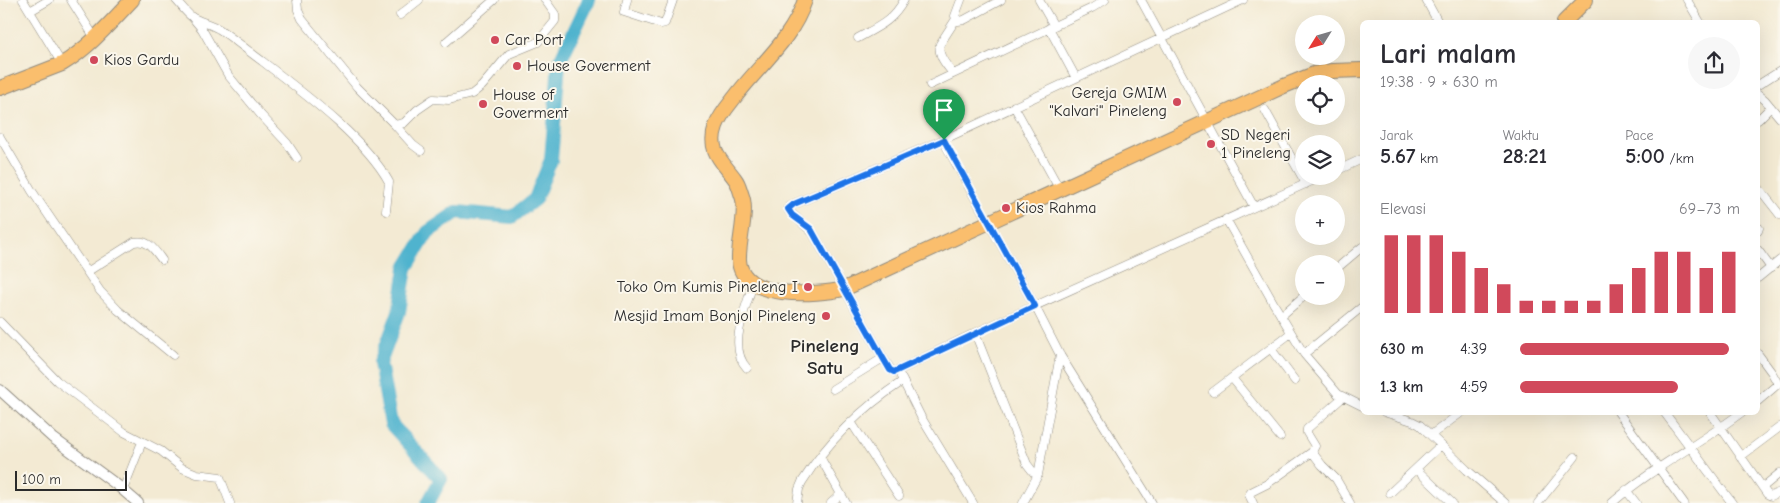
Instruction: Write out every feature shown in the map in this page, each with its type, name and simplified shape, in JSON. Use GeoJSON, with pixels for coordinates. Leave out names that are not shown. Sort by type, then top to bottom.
{"type":"FeatureCollection","features":[{"type":"Feature","properties":{"kind":"highway"},"geometry":{"type":"LineString","coordinates":[[1,87],[62,64],[95,38],[132,0]]}},
{"type":"Feature","properties":{"kind":"highway"},"geometry":{"type":"LineString","coordinates":[[805,0],[792,29],[732,100],[718,121],[714,134],[714,147],[716,154],[737,181],[744,200],[739,261],[743,274],[753,284],[775,290],[806,294],[827,293],[844,289],[1314,74],[1360,70]]}},
{"type":"Feature","properties":{"kind":"highway"},"geometry":{"type":"LineString","coordinates":[[1566,20],[1582,1]]}},
{"type":"Feature","properties":{"kind":"street"},"geometry":{"type":"LineString","coordinates":[[23,0],[62,64]]}},
{"type":"Feature","properties":{"kind":"street"},"geometry":{"type":"LineString","coordinates":[[30,11],[50,0]]}},
{"type":"Feature","properties":{"kind":"street"},"geometry":{"type":"LineString","coordinates":[[71,0],[95,38]]}},
{"type":"Feature","properties":{"kind":"street"},"geometry":{"type":"LineString","coordinates":[[176,0],[202,29],[228,75],[260,114],[288,143],[297,158]]}},
{"type":"Feature","properties":{"kind":"street"},"geometry":{"type":"LineString","coordinates":[[297,0],[298,10],[302,19],[357,87],[421,151]]}},
{"type":"Feature","properties":{"kind":"street"},"geometry":{"type":"LineString","coordinates":[[400,15],[419,0]]}},
{"type":"Feature","properties":{"kind":"street"},"geometry":{"type":"LineString","coordinates":[[446,42],[494,0]]}},
{"type":"Feature","properties":{"kind":"street"},"geometry":{"type":"LineString","coordinates":[[396,125],[404,123],[417,110],[433,99],[449,100],[472,94],[482,86],[509,54],[536,44],[555,22],[555,14],[545,0]]}},
{"type":"Feature","properties":{"kind":"street"},"geometry":{"type":"LineString","coordinates":[[627,0],[624,12],[661,24],[665,23],[668,19],[673,0]]}},
{"type":"Feature","properties":{"kind":"street"},"geometry":{"type":"LineString","coordinates":[[858,38],[894,17],[904,0]]}},
{"type":"Feature","properties":{"kind":"street"},"geometry":{"type":"LineString","coordinates":[[953,74],[940,55],[938,48],[956,20],[955,12],[962,0]]}},
{"type":"Feature","properties":{"kind":"street"},"geometry":{"type":"LineString","coordinates":[[956,20],[964,20],[1001,0]]}},
{"type":"Feature","properties":{"kind":"street"},"geometry":{"type":"LineString","coordinates":[[1038,0],[1076,78]]}},
{"type":"Feature","properties":{"kind":"street"},"geometry":{"type":"LineString","coordinates":[[930,85],[1104,0]]}},
{"type":"Feature","properties":{"kind":"street"},"geometry":{"type":"LineString","coordinates":[[1141,0],[1254,207]]}},
{"type":"Feature","properties":{"kind":"street"},"geometry":{"type":"LineString","coordinates":[[1243,0],[1224,4],[1163,39],[1014,106],[944,140],[834,186],[789,207],[789,211],[811,229],[890,370],[895,372],[975,333],[1304,185]]}},
{"type":"Feature","properties":{"kind":"street"},"geometry":{"type":"LineString","coordinates":[[1426,0],[1437,20]]}},
{"type":"Feature","properties":{"kind":"street"},"geometry":{"type":"LineString","coordinates":[[1687,0],[1699,20]]}},
{"type":"Feature","properties":{"kind":"street"},"geometry":{"type":"LineString","coordinates":[[192,17],[220,29],[267,65],[354,139],[372,157],[389,182],[386,211]]}},
{"type":"Feature","properties":{"kind":"street"},"geometry":{"type":"LineString","coordinates":[[1760,84],[1780,71]]}},
{"type":"Feature","properties":{"kind":"street"},"geometry":{"type":"LineString","coordinates":[[1760,96],[1780,118]]}},
{"type":"Feature","properties":{"kind":"street"},"geometry":{"type":"LineString","coordinates":[[1014,106],[1060,190]]}},
{"type":"Feature","properties":{"kind":"street"},"geometry":{"type":"LineString","coordinates":[[1760,118],[1771,107]]}},
{"type":"Feature","properties":{"kind":"street"},"geometry":{"type":"LineString","coordinates":[[1265,110],[1295,164]]}},
{"type":"Feature","properties":{"kind":"street"},"geometry":{"type":"LineString","coordinates":[[0,137],[32,191],[100,291],[118,310],[173,355]]}},
{"type":"Feature","properties":{"kind":"street"},"geometry":{"type":"LineString","coordinates":[[944,140],[990,222],[1060,355],[1147,501]]}},
{"type":"Feature","properties":{"kind":"street"},"geometry":{"type":"LineString","coordinates":[[1345,167],[1360,160]]}},
{"type":"Feature","properties":{"kind":"street"},"geometry":{"type":"LineString","coordinates":[[1760,190],[1780,215]]}},
{"type":"Feature","properties":{"kind":"street"},"geometry":{"type":"LineString","coordinates":[[1226,219],[1304,354],[1331,388],[1342,398],[1360,405]]}},
{"type":"Feature","properties":{"kind":"street"},"geometry":{"type":"LineString","coordinates":[[87,272],[134,242],[142,240],[153,248],[162,260]]}},
{"type":"Feature","properties":{"kind":"street"},"geometry":{"type":"LineString","coordinates":[[1345,261],[1360,249]]}},
{"type":"Feature","properties":{"kind":"street"},"geometry":{"type":"LineString","coordinates":[[1760,253],[1771,268]]}},
{"type":"Feature","properties":{"kind":"street"},"geometry":{"type":"LineString","coordinates":[[1760,276],[1780,260]]}},
{"type":"Feature","properties":{"kind":"street"},"geometry":{"type":"LineString","coordinates":[[747,368],[740,357],[739,337],[753,284]]}},
{"type":"Feature","properties":{"kind":"street"},"geometry":{"type":"LineString","coordinates":[[1281,316],[1295,304]]}},
{"type":"Feature","properties":{"kind":"street"},"geometry":{"type":"LineString","coordinates":[[1304,354],[1360,309]]}},
{"type":"Feature","properties":{"kind":"street"},"geometry":{"type":"LineString","coordinates":[[0,322],[57,381],[124,432],[164,453],[182,468],[197,474],[220,477],[230,503]]}},
{"type":"Feature","properties":{"kind":"street"},"geometry":{"type":"LineString","coordinates":[[975,333],[1028,464],[1034,474],[1038,475]]}},
{"type":"Feature","properties":{"kind":"street"},"geometry":{"type":"LineString","coordinates":[[1213,392],[1291,333]]}},
{"type":"Feature","properties":{"kind":"street"},"geometry":{"type":"LineString","coordinates":[[1271,349],[1295,381]]}},
{"type":"Feature","properties":{"kind":"street"},"geometry":{"type":"LineString","coordinates":[[1023,503],[1038,475],[1060,355]]}},
{"type":"Feature","properties":{"kind":"street"},"geometry":{"type":"LineString","coordinates":[[1760,357],[1779,384],[1760,399]]}},
{"type":"Feature","properties":{"kind":"street"},"geometry":{"type":"LineString","coordinates":[[833,390],[883,358]]}},
{"type":"Feature","properties":{"kind":"street"},"geometry":{"type":"LineString","coordinates":[[899,370],[938,447],[972,503]]}},
{"type":"Feature","properties":{"kind":"street"},"geometry":{"type":"LineString","coordinates":[[1232,378],[1280,437]]}},
{"type":"Feature","properties":{"kind":"street"},"geometry":{"type":"LineString","coordinates":[[798,503],[799,489],[802,482],[820,457],[851,422],[903,381]]}},
{"type":"Feature","properties":{"kind":"street"},"geometry":{"type":"LineString","coordinates":[[0,390],[53,438],[138,503]]}},
{"type":"Feature","properties":{"kind":"street"},"geometry":{"type":"LineString","coordinates":[[1253,503],[1249,496],[1251,492],[1267,484],[1312,452],[1315,446],[1307,433],[1307,429],[1342,398]]}},
{"type":"Feature","properties":{"kind":"street"},"geometry":{"type":"LineString","coordinates":[[1393,415],[1416,423],[1505,503]]}},
{"type":"Feature","properties":{"kind":"street"},"geometry":{"type":"LineString","coordinates":[[1431,435],[1458,415]]}},
{"type":"Feature","properties":{"kind":"street"},"geometry":{"type":"LineString","coordinates":[[1620,415],[1684,503]]}},
{"type":"Feature","properties":{"kind":"street"},"geometry":{"type":"LineString","coordinates":[[1666,415],[1732,503]]}},
{"type":"Feature","properties":{"kind":"street"},"geometry":{"type":"LineString","coordinates":[[1712,415],[1740,457],[1770,496],[1780,492]]}},
{"type":"Feature","properties":{"kind":"street"},"geometry":{"type":"LineString","coordinates":[[1612,503],[1626,490],[1720,429],[1738,415]]}},
{"type":"Feature","properties":{"kind":"street"},"geometry":{"type":"LineString","coordinates":[[851,422],[898,496]]}},
{"type":"Feature","properties":{"kind":"street"},"geometry":{"type":"LineString","coordinates":[[1740,457],[1780,427]]}},
{"type":"Feature","properties":{"kind":"street"},"geometry":{"type":"LineString","coordinates":[[123,490],[142,442]]}},
{"type":"Feature","properties":{"kind":"street"},"geometry":{"type":"LineString","coordinates":[[1390,493],[1441,446]]}},
{"type":"Feature","properties":{"kind":"street"},"geometry":{"type":"LineString","coordinates":[[1312,452],[1336,479],[1350,503]]}},
{"type":"Feature","properties":{"kind":"street"},"geometry":{"type":"LineString","coordinates":[[820,457],[846,503]]}},
{"type":"Feature","properties":{"kind":"street"},"geometry":{"type":"LineString","coordinates":[[1538,503],[1575,458]]}},
{"type":"Feature","properties":{"kind":"street"},"geometry":{"type":"LineString","coordinates":[[1416,469],[1452,503]]}},
{"type":"Feature","properties":{"kind":"street"},"geometry":{"type":"LineString","coordinates":[[1762,486],[1780,473]]}},
{"type":"Feature","properties":{"kind":"street"},"geometry":{"type":"LineString","coordinates":[[1626,490],[1636,503]]}},
{"type":"Feature","properties":{"kind":"street"},"geometry":{"type":"LineString","coordinates":[[831,503],[841,494]]}},
{"type":"Feature","properties":{"kind":"waterway"},"geometry":{"type":"LineString","coordinates":[[428,503],[441,479],[391,424],[380,363],[399,312],[406,268],[428,232],[457,212],[512,217],[535,199],[551,160],[559,63],[589,0]]}},
{"type":"Feature","properties":{"kind":"place","name":"Car Port"},"geometry":{"type":"Point","coordinates":[495,40]}},
{"type":"Feature","properties":{"kind":"place","name":"Kios Gardu"},"geometry":{"type":"Point","coordinates":[94,60]}},
{"type":"Feature","properties":{"kind":"place","name":"House Goverment"},"geometry":{"type":"Point","coordinates":[517,66]}},
{"type":"Feature","properties":{"kind":"place","name":"Gereja GMIM \"Kalvari\" Pineleng"},"geometry":{"type":"Point","coordinates":[1177,102]}},
{"type":"Feature","properties":{"kind":"place","name":"House of Goverment"},"geometry":{"type":"Point","coordinates":[483,104]}},
{"type":"Feature","properties":{"kind":"place","name":"SD Negeri 1 Pineleng"},"geometry":{"type":"Point","coordinates":[1211,144]}},
{"type":"Feature","properties":{"kind":"place","name":"Kios Rahma"},"geometry":{"type":"Point","coordinates":[1006,208]}},
{"type":"Feature","properties":{"kind":"place","name":"Toko Om Kumis Pineleng I"},"geometry":{"type":"Point","coordinates":[808,287]}},
{"type":"Feature","properties":{"kind":"place","name":"Mesjid Imam Bonjol Pineleng"},"geometry":{"type":"Point","coordinates":[826,316]}},
{"type":"Feature","properties":{"kind":"district","name":"Pineleng Satu"},"geometry":{"type":"Point","coordinates":[825,357]}},
{"type":"Feature","properties":{"kind":"route"},"geometry":{"type":"LineString","coordinates":[[944,140],[1035,306],[894,372],[890,370],[883,358],[811,229],[792,215],[788,209],[794,204],[834,186],[944,140]]}}]}
